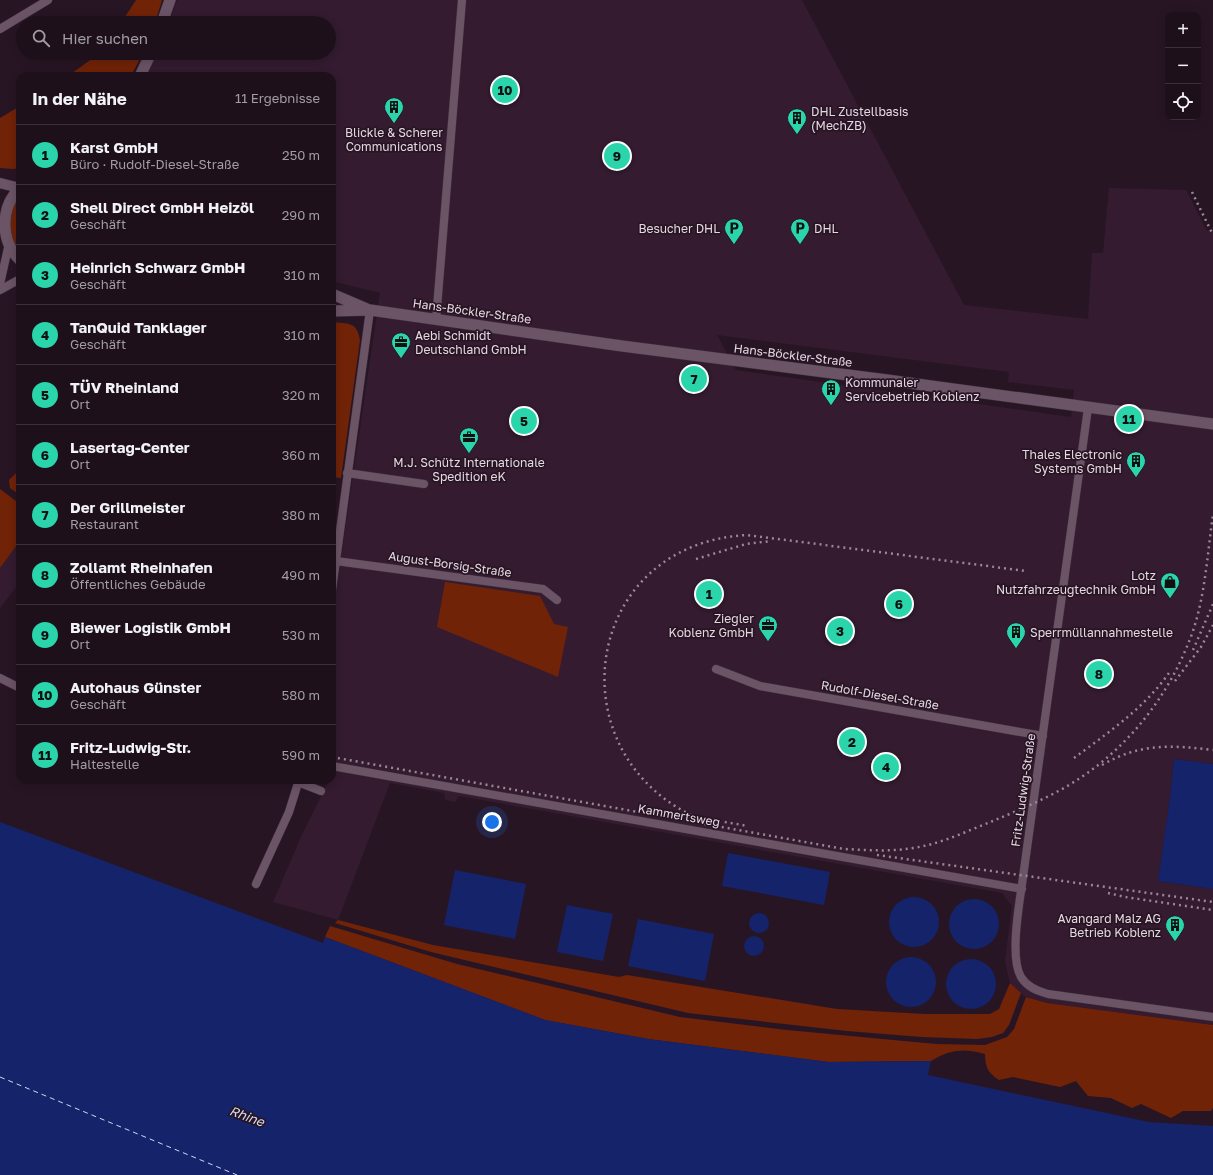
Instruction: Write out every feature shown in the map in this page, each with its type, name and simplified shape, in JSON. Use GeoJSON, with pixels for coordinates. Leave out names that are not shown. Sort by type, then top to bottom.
{"type":"FeatureCollection","features":[{"type":"Feature","properties":{"kind":"main road"},"geometry":{"type":"LineString","coordinates":[[164,16],[170,0]]}},
{"type":"Feature","properties":{"kind":"main road"},"geometry":{"type":"LineString","coordinates":[[142,72],[148,60]]}},
{"type":"Feature","properties":{"kind":"main road"},"geometry":{"type":"LineString","coordinates":[[16,192],[5,205],[0,226],[3,238],[8,248],[16,256]]}},
{"type":"Feature","properties":{"kind":"main road","name":"Hans-Böckler-Straße"},"geometry":{"type":"LineString","coordinates":[[336,295],[354,301],[370,310]]}},
{"type":"Feature","properties":{"kind":"main road","name":"Hans-Böckler-Straße"},"geometry":{"type":"LineString","coordinates":[[336,311],[370,310],[622,346],[1213,424]]}},
{"type":"Feature","properties":{"kind":"street"},"geometry":{"type":"LineString","coordinates":[[22,16],[48,0]]}},
{"type":"Feature","properties":{"kind":"street"},"geometry":{"type":"LineString","coordinates":[[436,320],[462,0]]}},
{"type":"Feature","properties":{"kind":"street"},"geometry":{"type":"LineString","coordinates":[[0,29],[16,19]]}},
{"type":"Feature","properties":{"kind":"street"},"geometry":{"type":"LineString","coordinates":[[0,183],[16,187]]}},
{"type":"Feature","properties":{"kind":"street"},"geometry":{"type":"LineString","coordinates":[[0,284],[8,248]]}},
{"type":"Feature","properties":{"kind":"street"},"geometry":{"type":"LineString","coordinates":[[0,290],[16,280]]}},
{"type":"Feature","properties":{"kind":"street"},"geometry":{"type":"LineString","coordinates":[[336,561],[370,310]]}},
{"type":"Feature","properties":{"kind":"street","name":"Fritz-Ludwig-Straße"},"geometry":{"type":"LineString","coordinates":[[1088,408],[1022,889],[1015,952],[1019,971],[1028,986],[1037,991],[1048,994],[1213,1017]]}},
{"type":"Feature","properties":{"kind":"street"},"geometry":{"type":"LineString","coordinates":[[347,473],[424,484]]}},
{"type":"Feature","properties":{"kind":"street","name":"August-Borsig-Straße"},"geometry":{"type":"LineString","coordinates":[[336,561],[543,589],[557,600]]}},
{"type":"Feature","properties":{"kind":"street","name":"Rudolf-Diesel-Straße"},"geometry":{"type":"LineString","coordinates":[[716,669],[760,686],[1043,736]]}},
{"type":"Feature","properties":{"kind":"street"},"geometry":{"type":"LineString","coordinates":[[0,678],[16,686]]}},
{"type":"Feature","properties":{"kind":"street","name":"Kammertsweg"},"geometry":{"type":"LineString","coordinates":[[336,767],[1022,889]]}},
{"type":"Feature","properties":{"kind":"street"},"geometry":{"type":"LineString","coordinates":[[256,884],[290,812],[297,784]]}},
{"type":"Feature","properties":{"kind":"street"},"geometry":{"type":"LineString","coordinates":[[305,784],[320,791]]}},
{"type":"Feature","properties":{"kind":"shaded area"},"geometry":{"type":"Polygon","coordinates":[[[136,0],[162,0],[157,16],[126,16],[136,0]]]}},
{"type":"Feature","properties":{"kind":"shaded area"},"geometry":{"type":"Polygon","coordinates":[[[177,0],[802,0],[964,305],[1088,319],[1092,253],[1103,253],[1109,188],[1186,190],[1207,231],[1213,229],[1213,764],[1174,759],[1158,881],[1213,889],[1213,1025],[1047,1003],[1024,996],[1010,983],[1007,971],[1005,961],[1012,906],[1002,893],[459,796],[455,802],[445,800],[444,793],[390,783],[338,920],[273,902],[301,837],[327,784],[336,784],[336,591],[380,293],[336,282],[336,72],[149,72],[153,60],[336,60],[336,16],[171,16],[177,0]],[[717,335],[736,370],[1071,417],[1074,390],[1008,382],[1009,372],[717,335]]]}},
{"type":"Feature","properties":{"kind":"shaded area"},"geometry":{"type":"Polygon","coordinates":[[[90,60],[139,60],[133,72],[74,72],[90,60]]]}},
{"type":"Feature","properties":{"kind":"shaded area"},"geometry":{"type":"Polygon","coordinates":[[[16,108],[16,169],[0,168],[0,118],[16,108]]]}},
{"type":"Feature","properties":{"kind":"shaded area"},"geometry":{"type":"Polygon","coordinates":[[[16,201],[16,246],[7,231],[14,203],[16,201]]]}},
{"type":"Feature","properties":{"kind":"shaded area"},"geometry":{"type":"Polygon","coordinates":[[[336,323],[354,326],[357,329],[360,340],[341,478],[336,477],[336,323]]]}},
{"type":"Feature","properties":{"kind":"shaded area"},"geometry":{"type":"Polygon","coordinates":[[[16,473],[16,492],[10,488],[9,480],[16,473]]]}},
{"type":"Feature","properties":{"kind":"shaded area"},"geometry":{"type":"Polygon","coordinates":[[[0,489],[16,501],[16,546],[0,568],[0,489]]]}},
{"type":"Feature","properties":{"kind":"shaded area"},"geometry":{"type":"Polygon","coordinates":[[[16,546],[16,587],[0,608],[0,568],[16,546]]]}},
{"type":"Feature","properties":{"kind":"shaded area"},"geometry":{"type":"Polygon","coordinates":[[[445,582],[540,596],[554,624],[568,627],[558,677],[437,627],[445,582]]]}},
{"type":"Feature","properties":{"kind":"shaded area"},"geometry":{"type":"Polygon","coordinates":[[[338,920],[433,945],[619,977],[627,975],[837,1009],[925,1014],[990,1014],[999,1009],[1010,983],[1021,993],[1009,1025],[1003,1033],[992,1037],[977,1039],[922,1037],[847,1031],[688,1013],[431,952],[335,923],[338,920]]]}},
{"type":"Feature","properties":{"kind":"shaded area"},"geometry":{"type":"Polygon","coordinates":[[[330,926],[457,964],[680,1017],[787,1030],[936,1044],[985,1045],[1007,1037],[1014,1029],[1026,997],[1047,1003],[1213,1025],[1213,1108],[1211,1111],[1183,1111],[1171,1118],[1141,1104],[1132,1108],[1111,1098],[1088,1096],[1076,1081],[1060,1087],[1013,1077],[999,1080],[992,1075],[988,1069],[985,1054],[964,1050],[945,1054],[931,1061],[829,1062],[648,1039],[545,1020],[325,937],[330,926]]]}},
{"type":"Feature","properties":{"kind":"water"},"geometry":{"type":"Polygon","coordinates":[[[1174,759],[1213,764],[1213,889],[1158,881],[1174,759]]]}},
{"type":"Feature","properties":{"kind":"water","name":"Rhine"},"geometry":{"type":"Polygon","coordinates":[[[0,822],[323,943],[325,937],[545,1020],[648,1039],[828,1062],[931,1061],[928,1075],[1149,1122],[1213,1126],[1213,1175],[0,1175],[0,822]]]}},
{"type":"Feature","properties":{"kind":"water"},"geometry":{"type":"Polygon","coordinates":[[[728,853],[830,872],[824,905],[722,886],[728,853]]]}},
{"type":"Feature","properties":{"kind":"water"},"geometry":{"type":"Polygon","coordinates":[[[455,870],[526,884],[515,939],[444,925],[455,870]]]}},
{"type":"Feature","properties":{"kind":"water"},"geometry":{"type":"Polygon","coordinates":[[[914,897],[923,899],[934,908],[939,922],[937,931],[928,942],[914,947],[905,945],[894,936],[889,922],[891,913],[900,902],[914,897]]]}},
{"type":"Feature","properties":{"kind":"water"},"geometry":{"type":"Polygon","coordinates":[[[974,899],[983,901],[994,910],[999,924],[997,933],[988,944],[974,949],[965,947],[954,938],[949,924],[951,915],[960,904],[974,899]]]}},
{"type":"Feature","properties":{"kind":"water"},"geometry":{"type":"Polygon","coordinates":[[[567,905],[613,914],[603,961],[557,952],[567,905]]]}},
{"type":"Feature","properties":{"kind":"water"},"geometry":{"type":"Polygon","coordinates":[[[759,913],[766,916],[769,923],[766,930],[759,933],[752,930],[749,923],[752,916],[759,913]]]}},
{"type":"Feature","properties":{"kind":"water"},"geometry":{"type":"Polygon","coordinates":[[[638,919],[714,934],[705,981],[628,966],[638,919]]]}},
{"type":"Feature","properties":{"kind":"water"},"geometry":{"type":"Polygon","coordinates":[[[754,936],[761,939],[764,946],[761,953],[754,956],[747,953],[744,946],[747,939],[754,936]]]}},
{"type":"Feature","properties":{"kind":"water"},"geometry":{"type":"Polygon","coordinates":[[[911,957],[920,959],[931,968],[936,982],[934,991],[925,1002],[911,1007],[902,1005],[891,996],[886,982],[888,973],[897,962],[911,957]]]}},
{"type":"Feature","properties":{"kind":"water"},"geometry":{"type":"Polygon","coordinates":[[[971,959],[980,961],[991,970],[996,984],[994,993],[985,1004],[971,1009],[962,1007],[951,998],[946,984],[948,975],[957,964],[971,959]]]}},
{"type":"Feature","properties":{"kind":"ferry route"},"geometry":{"type":"LineString","coordinates":[[0,1077],[237,1175]]}},
{"type":"Feature","properties":{"kind":"railway"},"geometry":{"type":"LineString","coordinates":[[1192,192],[1213,235]]}},
{"type":"Feature","properties":{"kind":"railway"},"geometry":{"type":"LineString","coordinates":[[336,758],[844,849],[896,850],[934,844],[1014,812],[1067,786],[1095,767],[1112,753],[1143,721],[1168,684],[1179,664],[1194,629],[1205,580],[1213,514]]}},
{"type":"Feature","properties":{"kind":"railway"},"geometry":{"type":"LineString","coordinates":[[702,820],[654,790],[623,751],[607,705],[606,658],[620,613],[649,575],[691,547],[747,535],[1026,571]]}},
{"type":"Feature","properties":{"kind":"railway"},"geometry":{"type":"LineString","coordinates":[[696,559],[746,544],[771,541]]}},
{"type":"Feature","properties":{"kind":"railway"},"geometry":{"type":"LineString","coordinates":[[1193,650],[1213,604]]}},
{"type":"Feature","properties":{"kind":"railway"},"geometry":{"type":"LineString","coordinates":[[1175,681],[1201,647],[1213,625]]}},
{"type":"Feature","properties":{"kind":"railway"},"geometry":{"type":"LineString","coordinates":[[1074,758],[1139,707],[1171,670]]}},
{"type":"Feature","properties":{"kind":"railway"},"geometry":{"type":"LineString","coordinates":[[1102,765],[1130,753],[1156,747],[1184,747],[1213,750]]}},
{"type":"Feature","properties":{"kind":"railway"},"geometry":{"type":"LineString","coordinates":[[707,819],[748,826]]}},
{"type":"Feature","properties":{"kind":"railway"},"geometry":{"type":"LineString","coordinates":[[877,855],[1213,902]]}},
{"type":"Feature","properties":{"kind":"railway"},"geometry":{"type":"LineString","coordinates":[[1108,893],[1125,897],[1213,910]]}},
{"type":"Feature","properties":{"kind":"place","name":"Autohaus Günster"},"geometry":{"type":"Point","coordinates":[505,90]}},
{"type":"Feature","properties":{"kind":"place","name":"Blickle & Scherer Communications"},"geometry":{"type":"Point","coordinates":[394,124]}},
{"type":"Feature","properties":{"kind":"place","name":"DHL Zustellbasis (MechZB)"},"geometry":{"type":"Point","coordinates":[797,135]}},
{"type":"Feature","properties":{"kind":"place","name":"Biewer Logistik GmbH"},"geometry":{"type":"Point","coordinates":[617,156]}},
{"type":"Feature","properties":{"kind":"place","name":"Besucher DHL"},"geometry":{"type":"Point","coordinates":[734,245]}},
{"type":"Feature","properties":{"kind":"place","name":"DHL"},"geometry":{"type":"Point","coordinates":[800,245]}},
{"type":"Feature","properties":{"kind":"place","name":"Aebi Schmidt Deutschland GmbH"},"geometry":{"type":"Point","coordinates":[401,359]}},
{"type":"Feature","properties":{"kind":"place","name":"Der Grillmeister"},"geometry":{"type":"Point","coordinates":[694,379]}},
{"type":"Feature","properties":{"kind":"place","name":"Kommunaler Servicebetrieb Koblenz"},"geometry":{"type":"Point","coordinates":[831,406]}},
{"type":"Feature","properties":{"kind":"place","name":"Fritz-Ludwig-Str."},"geometry":{"type":"Point","coordinates":[1129,419]}},
{"type":"Feature","properties":{"kind":"place","name":"TÜV Rheinland"},"geometry":{"type":"Point","coordinates":[524,421]}},
{"type":"Feature","properties":{"kind":"place","name":"M.J. Schütz Internationale Spedition eK"},"geometry":{"type":"Point","coordinates":[469,454]}},
{"type":"Feature","properties":{"kind":"place","name":"Thales Electronic Systems GmbH"},"geometry":{"type":"Point","coordinates":[1136,478]}},
{"type":"Feature","properties":{"kind":"place","name":"Karst GmbH"},"geometry":{"type":"Point","coordinates":[709,594]}},
{"type":"Feature","properties":{"kind":"place","name":"Lotz Nutzfahrzeugtechnik GmbH"},"geometry":{"type":"Point","coordinates":[1170,599]}},
{"type":"Feature","properties":{"kind":"place","name":"Lasertag-Center"},"geometry":{"type":"Point","coordinates":[899,604]}},
{"type":"Feature","properties":{"kind":"place","name":"Heinrich Schwarz GmbH"},"geometry":{"type":"Point","coordinates":[840,631]}},
{"type":"Feature","properties":{"kind":"place","name":"Ziegler Koblenz GmbH"},"geometry":{"type":"Point","coordinates":[768,642]}},
{"type":"Feature","properties":{"kind":"place","name":"Sperrmüllannahmestelle"},"geometry":{"type":"Point","coordinates":[1016,649]}},
{"type":"Feature","properties":{"kind":"place","name":"Zollamt Rheinhafen"},"geometry":{"type":"Point","coordinates":[1099,674]}},
{"type":"Feature","properties":{"kind":"place","name":"Shell Direct GmbH Heizöl"},"geometry":{"type":"Point","coordinates":[852,742]}},
{"type":"Feature","properties":{"kind":"place","name":"TanQuid Tanklager"},"geometry":{"type":"Point","coordinates":[886,767]}},
{"type":"Feature","properties":{"kind":"place","name":"Avangard Malz AG Betrieb Koblenz"},"geometry":{"type":"Point","coordinates":[1175,942]}}]}
